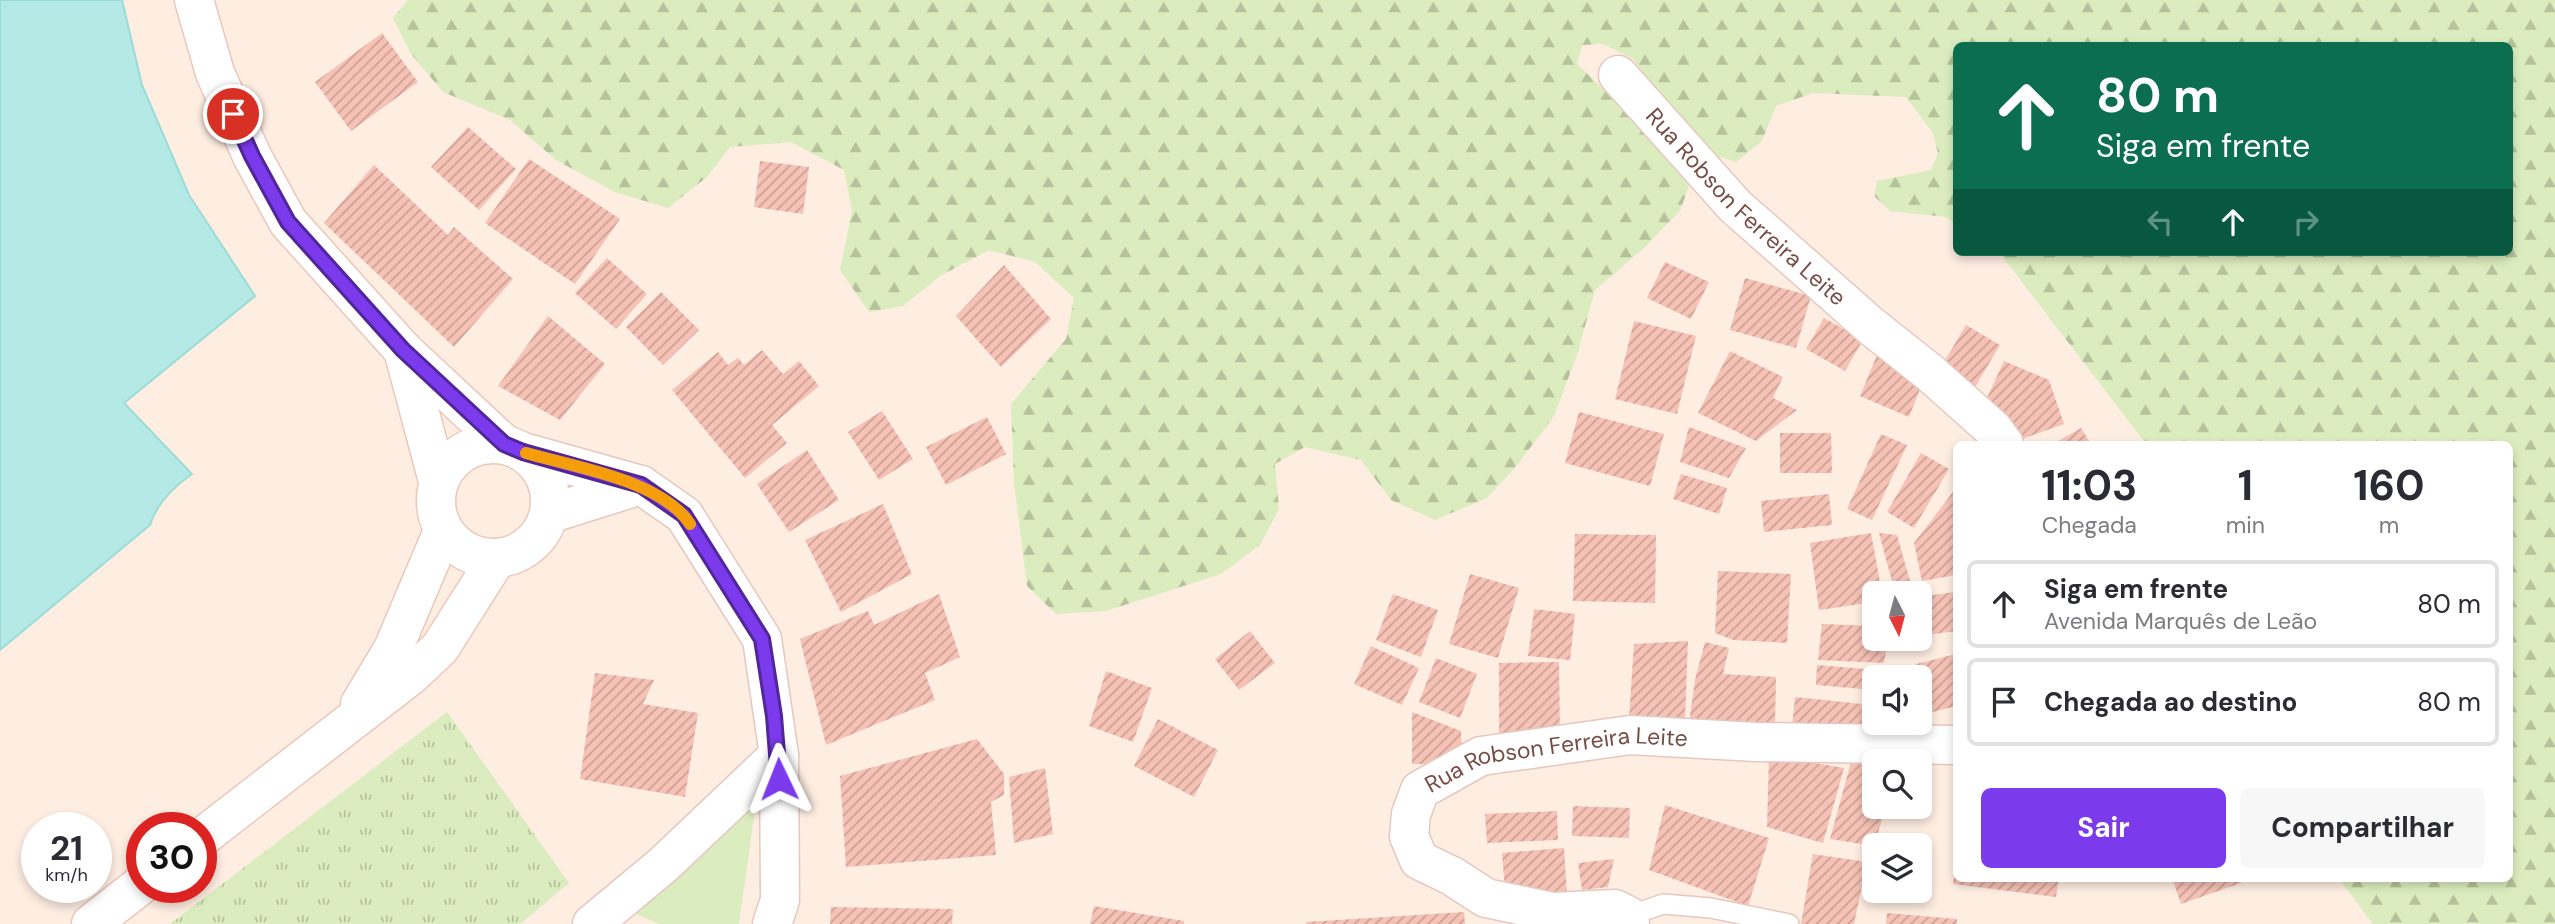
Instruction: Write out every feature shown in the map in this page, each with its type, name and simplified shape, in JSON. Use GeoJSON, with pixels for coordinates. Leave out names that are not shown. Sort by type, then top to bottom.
{"type":"FeatureCollection","features":[{"type":"Feature","properties":{"kind":"street"},"geometry":{"type":"LineString","coordinates":[[194,0],[215,73],[252,156],[288,222],[403,350],[513,448],[537,464],[546,479],[550,495],[549,513],[543,530],[531,544],[515,554],[496,558],[471,555],[460,549],[443,531],[436,515],[438,481],[446,466],[458,454],[472,447],[513,448],[641,485],[684,515],[762,639],[779,755],[780,900],[772,924]]}},
{"type":"Feature","properties":{"kind":"street","name":"Rua Robson Ferreira Leite"},"geometry":{"type":"LineString","coordinates":[[1618,75],[1735,206],[1871,326],[1929,372],[1993,429],[2002,441]]}},
{"type":"Feature","properties":{"kind":"street"},"geometry":{"type":"LineString","coordinates":[[403,350],[438,481]]}},
{"type":"Feature","properties":{"kind":"street"},"geometry":{"type":"LineString","coordinates":[[549,513],[641,485]]}},
{"type":"Feature","properties":{"kind":"street"},"geometry":{"type":"LineString","coordinates":[[350,721],[393,649],[443,531]]}},
{"type":"Feature","properties":{"kind":"street"},"geometry":{"type":"LineString","coordinates":[[217,825],[410,676],[440,648],[496,558]]}},
{"type":"Feature","properties":{"kind":"street","name":"Rua Robson Ferreira Leite"},"geometry":{"type":"LineString","coordinates":[[1629,920],[1615,909],[1552,912],[1486,898],[1452,876],[1419,860],[1409,836],[1411,814],[1420,789],[1481,757],[1630,736],[1953,746]]}},
{"type":"Feature","properties":{"kind":"street"},"geometry":{"type":"LineString","coordinates":[[592,924],[663,865],[779,755]]}},
{"type":"Feature","properties":{"kind":"street"},"geometry":{"type":"LineString","coordinates":[[91,924],[126,897]]}},
{"type":"Feature","properties":{"kind":"lane"},"geometry":{"type":"LineString","coordinates":[[1629,920],[1664,904],[1711,908],[1789,924]]}},
{"type":"Feature","properties":{"kind":"green space"},"geometry":{"type":"Polygon","coordinates":[[[408,0],[2555,0],[2555,924],[2373,924],[2341,882],[2513,882],[2513,441],[2144,441],[2002,256],[2513,256],[2513,42],[1953,42],[1953,222],[1946,217],[1890,211],[1874,196],[1877,181],[1931,170],[1938,154],[1933,133],[1906,97],[1813,93],[1776,106],[1762,141],[1736,162],[1702,152],[1632,58],[1603,44],[1582,45],[1577,64],[1690,183],[1680,211],[1644,248],[1595,290],[1577,355],[1554,416],[1518,464],[1487,498],[1435,520],[1391,500],[1361,460],[1305,447],[1275,464],[1279,509],[1260,545],[1221,574],[1106,611],[1056,614],[1027,586],[1014,483],[1011,404],[1066,339],[1074,298],[1035,262],[989,250],[940,276],[903,306],[869,312],[840,270],[852,211],[844,170],[791,142],[730,147],[707,177],[668,208],[615,192],[556,160],[510,120],[443,92],[411,54],[393,18],[408,0]]]}},
{"type":"Feature","properties":{"kind":"green space"},"geometry":{"type":"Polygon","coordinates":[[[447,712],[569,883],[520,924],[170,924],[197,903],[217,903],[217,888],[447,712]]]}},
{"type":"Feature","properties":{"kind":"green space"},"geometry":{"type":"Polygon","coordinates":[[[757,795],[739,924],[659,924],[625,909],[757,795]]]}},
{"type":"Feature","properties":{"kind":"water"},"geometry":{"type":"Polygon","coordinates":[[[0,0],[122,0],[142,85],[189,195],[255,296],[124,403],[192,474],[166,496],[150,525],[0,650],[0,0]]]}},
{"type":"Feature","properties":{"kind":"building"},"geometry":{"type":"Polygon","coordinates":[[[382,33],[418,82],[351,131],[315,82],[382,33]]]}},
{"type":"Feature","properties":{"kind":"building"},"geometry":{"type":"Polygon","coordinates":[[[468,127],[516,169],[479,210],[431,167],[468,127]]]}},
{"type":"Feature","properties":{"kind":"building"},"geometry":{"type":"Polygon","coordinates":[[[529,159],[620,219],[575,284],[485,223],[529,159]]]}},
{"type":"Feature","properties":{"kind":"building"},"geometry":{"type":"Polygon","coordinates":[[[760,161],[809,167],[803,214],[754,207],[760,161]]]}},
{"type":"Feature","properties":{"kind":"building"},"geometry":{"type":"Polygon","coordinates":[[[374,165],[448,235],[454,227],[513,279],[454,347],[324,223],[374,165]]]}},
{"type":"Feature","properties":{"kind":"building"},"geometry":{"type":"Polygon","coordinates":[[[607,258],[647,294],[616,329],[575,293],[607,258]]]}},
{"type":"Feature","properties":{"kind":"building"},"geometry":{"type":"Polygon","coordinates":[[[1665,262],[1709,282],[1691,319],[1647,298],[1665,262]]]}},
{"type":"Feature","properties":{"kind":"building"},"geometry":{"type":"Polygon","coordinates":[[[1004,265],[1051,319],[1001,367],[956,316],[1004,265]]]}},
{"type":"Feature","properties":{"kind":"building"},"geometry":{"type":"Polygon","coordinates":[[[1745,278],[1811,296],[1796,348],[1730,330],[1745,278]]]}},
{"type":"Feature","properties":{"kind":"building"},"geometry":{"type":"Polygon","coordinates":[[[661,292],[699,330],[663,365],[626,327],[661,292]]]}},
{"type":"Feature","properties":{"kind":"building"},"geometry":{"type":"Polygon","coordinates":[[[548,316],[605,364],[560,420],[498,386],[548,316]]]}},
{"type":"Feature","properties":{"kind":"building"},"geometry":{"type":"Polygon","coordinates":[[[1824,318],[1863,340],[1845,371],[1806,349],[1824,318]]]}},
{"type":"Feature","properties":{"kind":"building"},"geometry":{"type":"Polygon","coordinates":[[[1634,321],[1696,336],[1677,414],[1615,399],[1634,321]]]}},
{"type":"Feature","properties":{"kind":"building"},"geometry":{"type":"Polygon","coordinates":[[[1966,325],[2000,345],[1975,387],[1941,367],[1966,325]]]}},
{"type":"Feature","properties":{"kind":"building"},"geometry":{"type":"Polygon","coordinates":[[[1882,343],[1923,382],[1909,417],[1860,396],[1882,343]]]}},
{"type":"Feature","properties":{"kind":"building"},"geometry":{"type":"Polygon","coordinates":[[[762,350],[783,374],[799,361],[819,386],[772,425],[787,443],[745,478],[672,390],[718,352],[728,365],[738,358],[744,365],[762,350]]]}},
{"type":"Feature","properties":{"kind":"building"},"geometry":{"type":"Polygon","coordinates":[[[1730,351],[1783,377],[1773,398],[1797,410],[1756,441],[1698,413],[1730,351]]]}},
{"type":"Feature","properties":{"kind":"building"},"geometry":{"type":"Polygon","coordinates":[[[2004,361],[2049,380],[2064,424],[2022,439],[1987,398],[2004,361]]]}},
{"type":"Feature","properties":{"kind":"building"},"geometry":{"type":"Polygon","coordinates":[[[882,411],[913,459],[879,480],[848,432],[882,411]]]}},
{"type":"Feature","properties":{"kind":"building"},"geometry":{"type":"Polygon","coordinates":[[[1579,412],[1664,434],[1650,486],[1565,463],[1579,412]]]}},
{"type":"Feature","properties":{"kind":"building"},"geometry":{"type":"Polygon","coordinates":[[[987,417],[1006,454],[946,485],[926,447],[987,417]]]}},
{"type":"Feature","properties":{"kind":"building"},"geometry":{"type":"Polygon","coordinates":[[[1689,427],[1746,448],[1729,478],[1680,462],[1689,427]]]}},
{"type":"Feature","properties":{"kind":"building"},"geometry":{"type":"Polygon","coordinates":[[[2081,428],[2089,441],[2058,441],[2081,428]]]}},
{"type":"Feature","properties":{"kind":"building"},"geometry":{"type":"Polygon","coordinates":[[[1780,433],[1831,433],[1832,473],[1780,473],[1780,433]]]}},
{"type":"Feature","properties":{"kind":"building"},"geometry":{"type":"Polygon","coordinates":[[[1881,434],[1907,445],[1872,520],[1847,509],[1881,434]]]}},
{"type":"Feature","properties":{"kind":"building"},"geometry":{"type":"Polygon","coordinates":[[[807,450],[839,500],[789,532],[757,484],[807,450]]]}},
{"type":"Feature","properties":{"kind":"building"},"geometry":{"type":"Polygon","coordinates":[[[1921,453],[1949,469],[1914,528],[1887,512],[1921,453]]]}},
{"type":"Feature","properties":{"kind":"building"},"geometry":{"type":"Polygon","coordinates":[[[1681,474],[1727,488],[1719,514],[1673,499],[1681,474]]]}},
{"type":"Feature","properties":{"kind":"building"},"geometry":{"type":"Polygon","coordinates":[[[1953,492],[1953,576],[1922,581],[1914,543],[1953,492]]]}},
{"type":"Feature","properties":{"kind":"building"},"geometry":{"type":"Polygon","coordinates":[[[1829,494],[1832,525],[1764,532],[1761,501],[1829,494]]]}},
{"type":"Feature","properties":{"kind":"building"},"geometry":{"type":"Polygon","coordinates":[[[883,504],[912,574],[841,612],[805,540],[883,504]]]}},
{"type":"Feature","properties":{"kind":"building"},"geometry":{"type":"Polygon","coordinates":[[[1871,533],[1880,581],[1862,581],[1862,604],[1819,610],[1810,543],[1871,533]]]}},
{"type":"Feature","properties":{"kind":"building"},"geometry":{"type":"Polygon","coordinates":[[[1879,533],[1897,535],[1910,581],[1892,581],[1879,533]]]}},
{"type":"Feature","properties":{"kind":"building"},"geometry":{"type":"Polygon","coordinates":[[[1575,534],[1656,535],[1655,603],[1573,601],[1575,534]]]}},
{"type":"Feature","properties":{"kind":"building"},"geometry":{"type":"Polygon","coordinates":[[[1718,571],[1791,574],[1787,643],[1733,640],[1715,633],[1718,571]]]}},
{"type":"Feature","properties":{"kind":"building"},"geometry":{"type":"Polygon","coordinates":[[[1470,574],[1519,588],[1498,658],[1449,644],[1470,574]]]}},
{"type":"Feature","properties":{"kind":"building"},"geometry":{"type":"Polygon","coordinates":[[[1953,592],[1953,631],[1932,634],[1932,595],[1953,592]]]}},
{"type":"Feature","properties":{"kind":"building"},"geometry":{"type":"Polygon","coordinates":[[[939,594],[960,657],[925,673],[935,700],[826,745],[800,639],[868,611],[874,625],[939,594]]]}},
{"type":"Feature","properties":{"kind":"building"},"geometry":{"type":"Polygon","coordinates":[[[1393,594],[1438,610],[1421,657],[1376,640],[1393,594]]]}},
{"type":"Feature","properties":{"kind":"building"},"geometry":{"type":"Polygon","coordinates":[[[1534,609],[1575,614],[1570,660],[1528,656],[1534,609]]]}},
{"type":"Feature","properties":{"kind":"building"},"geometry":{"type":"Polygon","coordinates":[[[1822,624],[1862,626],[1862,651],[1886,651],[1884,663],[1818,660],[1822,624]]]}},
{"type":"Feature","properties":{"kind":"building"},"geometry":{"type":"Polygon","coordinates":[[[1250,631],[1275,663],[1239,690],[1215,659],[1250,631]]]}},
{"type":"Feature","properties":{"kind":"building"},"geometry":{"type":"Polygon","coordinates":[[[1688,641],[1685,720],[1629,719],[1634,644],[1688,641]]]}},
{"type":"Feature","properties":{"kind":"building"},"geometry":{"type":"Polygon","coordinates":[[[1705,642],[1729,648],[1723,674],[1776,677],[1775,725],[1688,730],[1695,680],[1705,642]]]}},
{"type":"Feature","properties":{"kind":"building"},"geometry":{"type":"Polygon","coordinates":[[[1371,646],[1419,668],[1402,705],[1354,684],[1371,646]]]}},
{"type":"Feature","properties":{"kind":"building"},"geometry":{"type":"Polygon","coordinates":[[[1953,655],[1953,707],[1932,712],[1932,665],[1916,665],[1953,655]]]}},
{"type":"Feature","properties":{"kind":"building"},"geometry":{"type":"Polygon","coordinates":[[[1436,658],[1477,674],[1460,718],[1419,702],[1436,658]]]}},
{"type":"Feature","properties":{"kind":"building"},"geometry":{"type":"Polygon","coordinates":[[[1559,662],[1560,740],[1499,741],[1499,663],[1559,662]]]}},
{"type":"Feature","properties":{"kind":"building"},"geometry":{"type":"Polygon","coordinates":[[[1817,665],[1862,669],[1862,689],[1816,685],[1817,665]]]}},
{"type":"Feature","properties":{"kind":"building"},"geometry":{"type":"Polygon","coordinates":[[[1106,671],[1152,688],[1133,742],[1089,726],[1106,671]]]}},
{"type":"Feature","properties":{"kind":"building"},"geometry":{"type":"Polygon","coordinates":[[[595,673],[654,680],[643,704],[698,713],[685,797],[580,779],[595,673]]]}},
{"type":"Feature","properties":{"kind":"building"},"geometry":{"type":"Polygon","coordinates":[[[1795,697],[1862,704],[1862,735],[1870,735],[1869,743],[1791,736],[1795,697]]]}},
{"type":"Feature","properties":{"kind":"building"},"geometry":{"type":"Polygon","coordinates":[[[1412,712],[1461,731],[1462,764],[1412,764],[1412,712]]]}},
{"type":"Feature","properties":{"kind":"building"},"geometry":{"type":"Polygon","coordinates":[[[1158,719],[1218,750],[1194,797],[1134,766],[1158,719]]]}},
{"type":"Feature","properties":{"kind":"building"},"geometry":{"type":"Polygon","coordinates":[[[977,739],[1004,774],[1004,795],[991,802],[996,855],[846,867],[840,776],[977,739]]]}},
{"type":"Feature","properties":{"kind":"building"},"geometry":{"type":"Polygon","coordinates":[[[1769,755],[1844,768],[1823,843],[1767,827],[1769,755]]]}},
{"type":"Feature","properties":{"kind":"building"},"geometry":{"type":"Polygon","coordinates":[[[1851,762],[1862,765],[1862,819],[1882,819],[1878,833],[1862,833],[1862,844],[1830,839],[1851,762]]]}},
{"type":"Feature","properties":{"kind":"building"},"geometry":{"type":"Polygon","coordinates":[[[1045,768],[1053,834],[1014,843],[1009,777],[1045,768]]]}},
{"type":"Feature","properties":{"kind":"building"},"geometry":{"type":"Polygon","coordinates":[[[1665,805],[1769,838],[1748,906],[1649,870],[1665,805]]]}},
{"type":"Feature","properties":{"kind":"building"},"geometry":{"type":"Polygon","coordinates":[[[1573,806],[1630,808],[1629,838],[1572,836],[1573,806]]]}},
{"type":"Feature","properties":{"kind":"building"},"geometry":{"type":"Polygon","coordinates":[[[1557,811],[1558,840],[1487,843],[1485,814],[1557,811]]]}},
{"type":"Feature","properties":{"kind":"building"},"geometry":{"type":"Polygon","coordinates":[[[1564,848],[1567,895],[1506,901],[1502,853],[1564,848]]]}},
{"type":"Feature","properties":{"kind":"building"},"geometry":{"type":"Polygon","coordinates":[[[1813,854],[1862,861],[1862,886],[1854,924],[1801,924],[1813,854]]]}},
{"type":"Feature","properties":{"kind":"building"},"geometry":{"type":"Polygon","coordinates":[[[1614,859],[1608,887],[1582,890],[1578,863],[1614,859]]]}},
{"type":"Feature","properties":{"kind":"building"},"geometry":{"type":"Polygon","coordinates":[[[1953,882],[2058,882],[2056,897],[1953,882]]]}},
{"type":"Feature","properties":{"kind":"building"},"geometry":{"type":"Polygon","coordinates":[[[2173,882],[2241,883],[2181,904],[2173,882]]]}},
{"type":"Feature","properties":{"kind":"building"},"geometry":{"type":"Polygon","coordinates":[[[1094,906],[1184,921],[1184,924],[1090,924],[1094,906]]]}},
{"type":"Feature","properties":{"kind":"building"},"geometry":{"type":"Polygon","coordinates":[[[831,907],[953,909],[952,924],[830,924],[831,907]]]}},
{"type":"Feature","properties":{"kind":"building"},"geometry":{"type":"Polygon","coordinates":[[[1464,912],[1465,924],[1306,924],[1306,922],[1464,912]]]}},
{"type":"Feature","properties":{"kind":"building"},"geometry":{"type":"Polygon","coordinates":[[[1887,913],[1957,919],[1957,924],[1886,924],[1887,913]]]}},
{"type":"Feature","properties":{"kind":"slow traffic"},"geometry":{"type":"LineString","coordinates":[[526,453],[641,485],[684,515],[690,524]]}},
{"type":"Feature","properties":{"kind":"route"},"geometry":{"type":"LineString","coordinates":[[233,114],[252,156],[288,222],[403,350],[504,444],[523,452],[641,485],[684,515],[762,639],[779,755],[779,779]]}}]}
